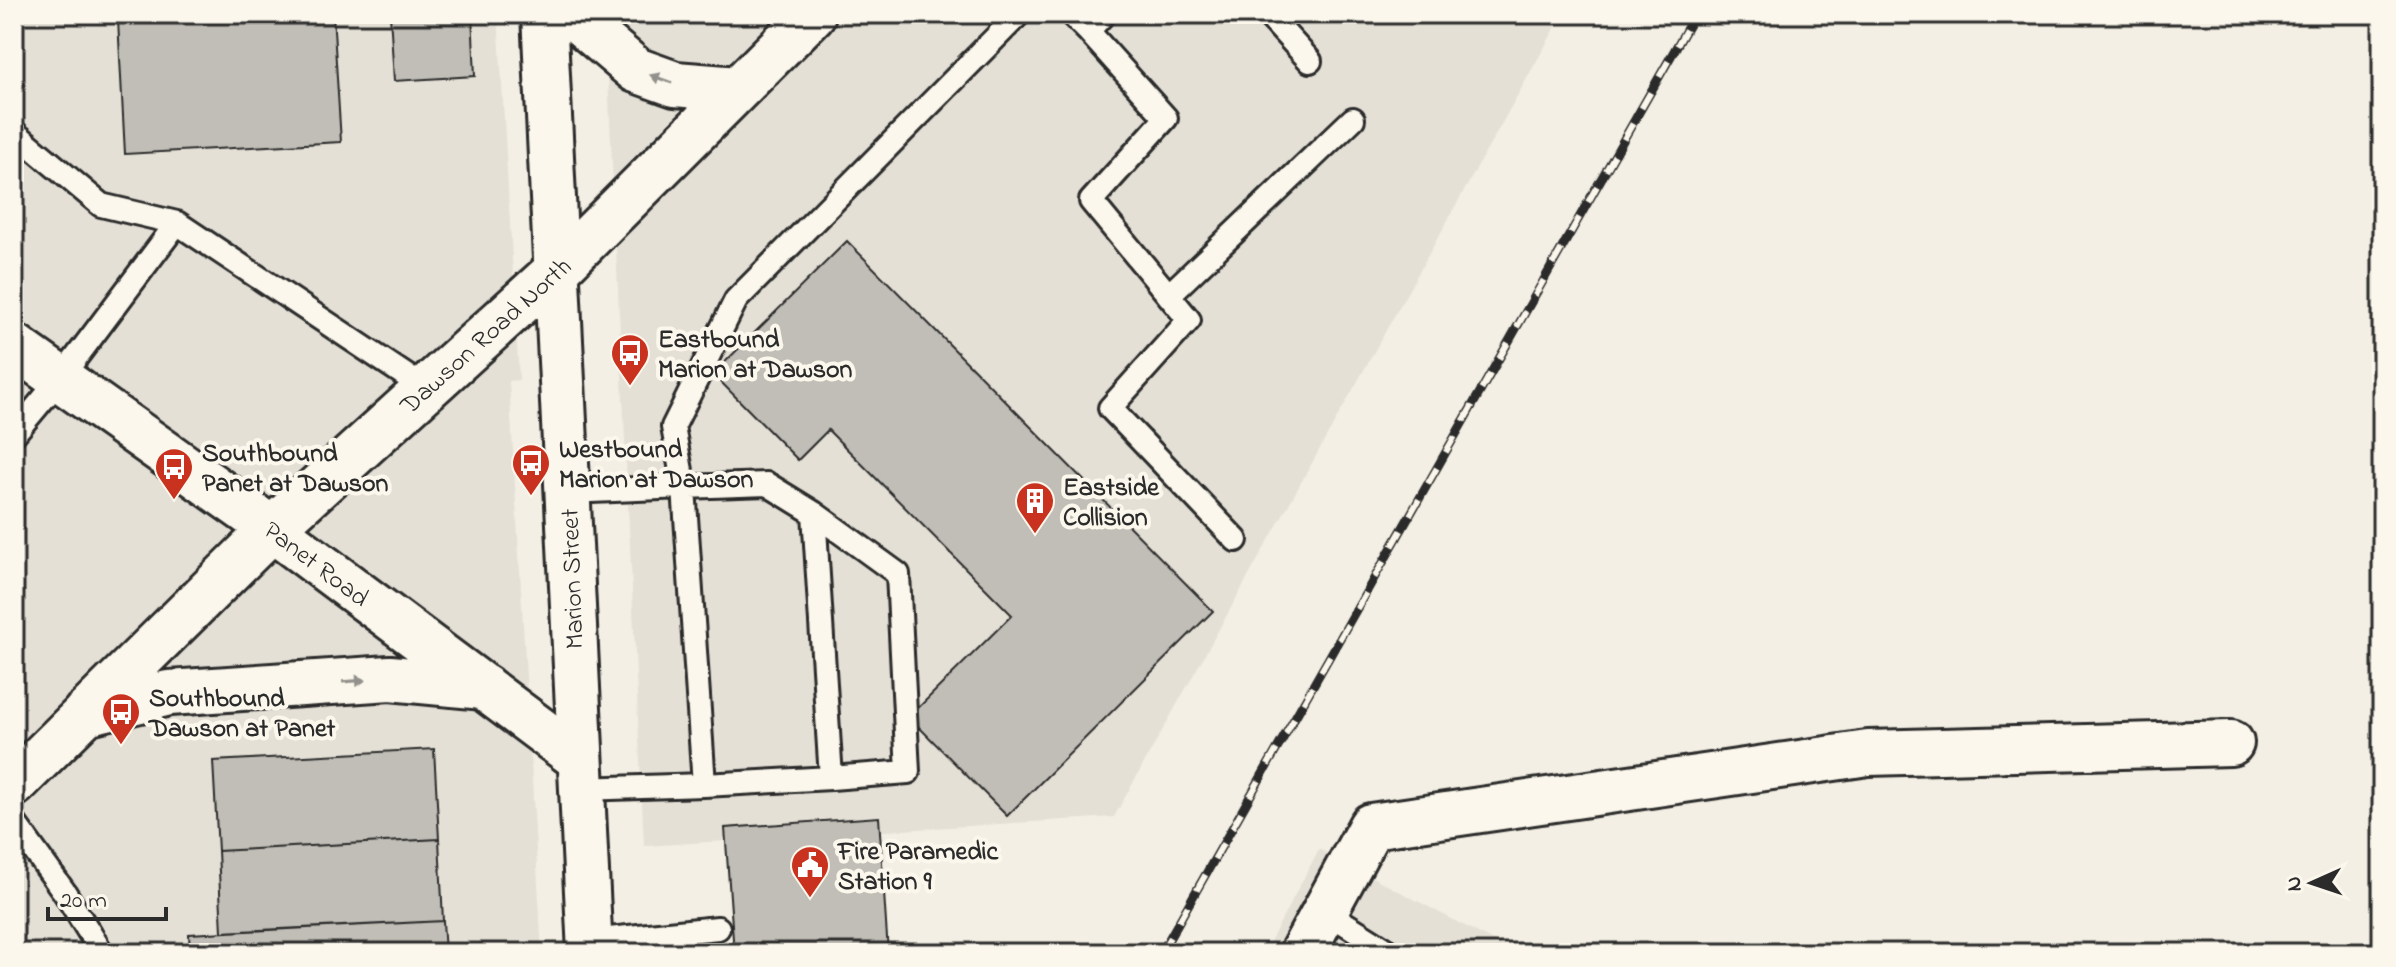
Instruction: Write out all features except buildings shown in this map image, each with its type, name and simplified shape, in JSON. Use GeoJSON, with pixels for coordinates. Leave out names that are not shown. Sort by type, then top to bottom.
{"type":"FeatureCollection","features":[{"type":"Feature","properties":{"kind":"street","name":"Marion Street"},"geometry":{"type":"LineString","coordinates":[[544,14],[589,947]]}},
{"type":"Feature","properties":{"kind":"street"},"geometry":{"type":"LineString","coordinates":[[570,14],[636,70],[675,84],[738,89]]}},
{"type":"Feature","properties":{"kind":"street","name":"Dawson Road North"},"geometry":{"type":"LineString","coordinates":[[14,784],[272,529],[558,269],[813,14]]}},
{"type":"Feature","properties":{"kind":"street","name":"Panet Road"},"geometry":{"type":"LineString","coordinates":[[14,346],[272,529],[484,687],[579,773]]}},
{"type":"Feature","properties":{"kind":"street"},"geometry":{"type":"LineString","coordinates":[[83,713],[169,693],[390,678],[484,687]]}},
{"type":"Feature","properties":{"kind":"street"},"geometry":{"type":"LineString","coordinates":[[1302,953],[1371,826],[1868,753],[2231,743]]}},
{"type":"Feature","properties":{"kind":"lane"},"geometry":{"type":"LineString","coordinates":[[704,785],[684,487],[673,427],[736,300],[1019,14]]}},
{"type":"Feature","properties":{"kind":"lane"},"geometry":{"type":"LineString","coordinates":[[1071,14],[1166,118],[1091,201],[1189,320],[1110,408],[1236,540]]}},
{"type":"Feature","properties":{"kind":"lane"},"geometry":{"type":"LineString","coordinates":[[1088,31],[1104,14]]}},
{"type":"Feature","properties":{"kind":"lane"},"geometry":{"type":"LineString","coordinates":[[1267,14],[1310,61]]}},
{"type":"Feature","properties":{"kind":"lane"},"geometry":{"type":"LineString","coordinates":[[1170,294],[1353,119]]}},
{"type":"Feature","properties":{"kind":"lane"},"geometry":{"type":"LineString","coordinates":[[14,132],[101,205],[177,223],[426,389]]}},
{"type":"Feature","properties":{"kind":"lane"},"geometry":{"type":"LineString","coordinates":[[14,434],[60,379],[177,223]]}},
{"type":"Feature","properties":{"kind":"lane"},"geometry":{"type":"LineString","coordinates":[[568,492],[767,484],[814,513],[898,574],[908,772],[704,785],[579,773]]}},
{"type":"Feature","properties":{"kind":"lane"},"geometry":{"type":"LineString","coordinates":[[814,513],[831,778]]}},
{"type":"Feature","properties":{"kind":"lane"},"geometry":{"type":"LineString","coordinates":[[14,822],[65,893],[102,953]]}},
{"type":"Feature","properties":{"kind":"lane"},"geometry":{"type":"LineString","coordinates":[[1325,911],[1392,953]]}},
{"type":"Feature","properties":{"kind":"lane"},"geometry":{"type":"LineString","coordinates":[[589,947],[718,928]]}},
{"type":"Feature","properties":{"kind":"shaded area"},"geometry":{"type":"Polygon","coordinates":[[[14,14],[498,14],[519,380],[509,381],[542,953],[14,953],[14,14]]]}},
{"type":"Feature","properties":{"kind":"shaded area"},"geometry":{"type":"Polygon","coordinates":[[[605,14],[1563,14],[1114,817],[644,846],[605,14]]]}},
{"type":"Feature","properties":{"kind":"shaded area"},"geometry":{"type":"Polygon","coordinates":[[[1319,849],[1516,953],[1264,953],[1319,849]]]}},
{"type":"Feature","properties":{"kind":"railway"},"geometry":{"type":"LineString","coordinates":[[1161,953],[1695,14]]}},
{"type":"Feature","properties":{"kind":"place","name":"Eastbound Marion at Dawson"},"geometry":{"type":"Point","coordinates":[630,387]}},
{"type":"Feature","properties":{"kind":"place","name":"Westbound Marion at Dawson"},"geometry":{"type":"Point","coordinates":[531,497]}},
{"type":"Feature","properties":{"kind":"place","name":"Southbound Panet at Dawson"},"geometry":{"type":"Point","coordinates":[174,501]}},
{"type":"Feature","properties":{"kind":"place","name":"Eastside Collision"},"geometry":{"type":"Point","coordinates":[1035,535]}},
{"type":"Feature","properties":{"kind":"place","name":"Southbound Dawson at Panet"},"geometry":{"type":"Point","coordinates":[121,746]}},
{"type":"Feature","properties":{"kind":"place","name":"Fire Paramedic Station 9"},"geometry":{"type":"Point","coordinates":[810,899]}}]}
